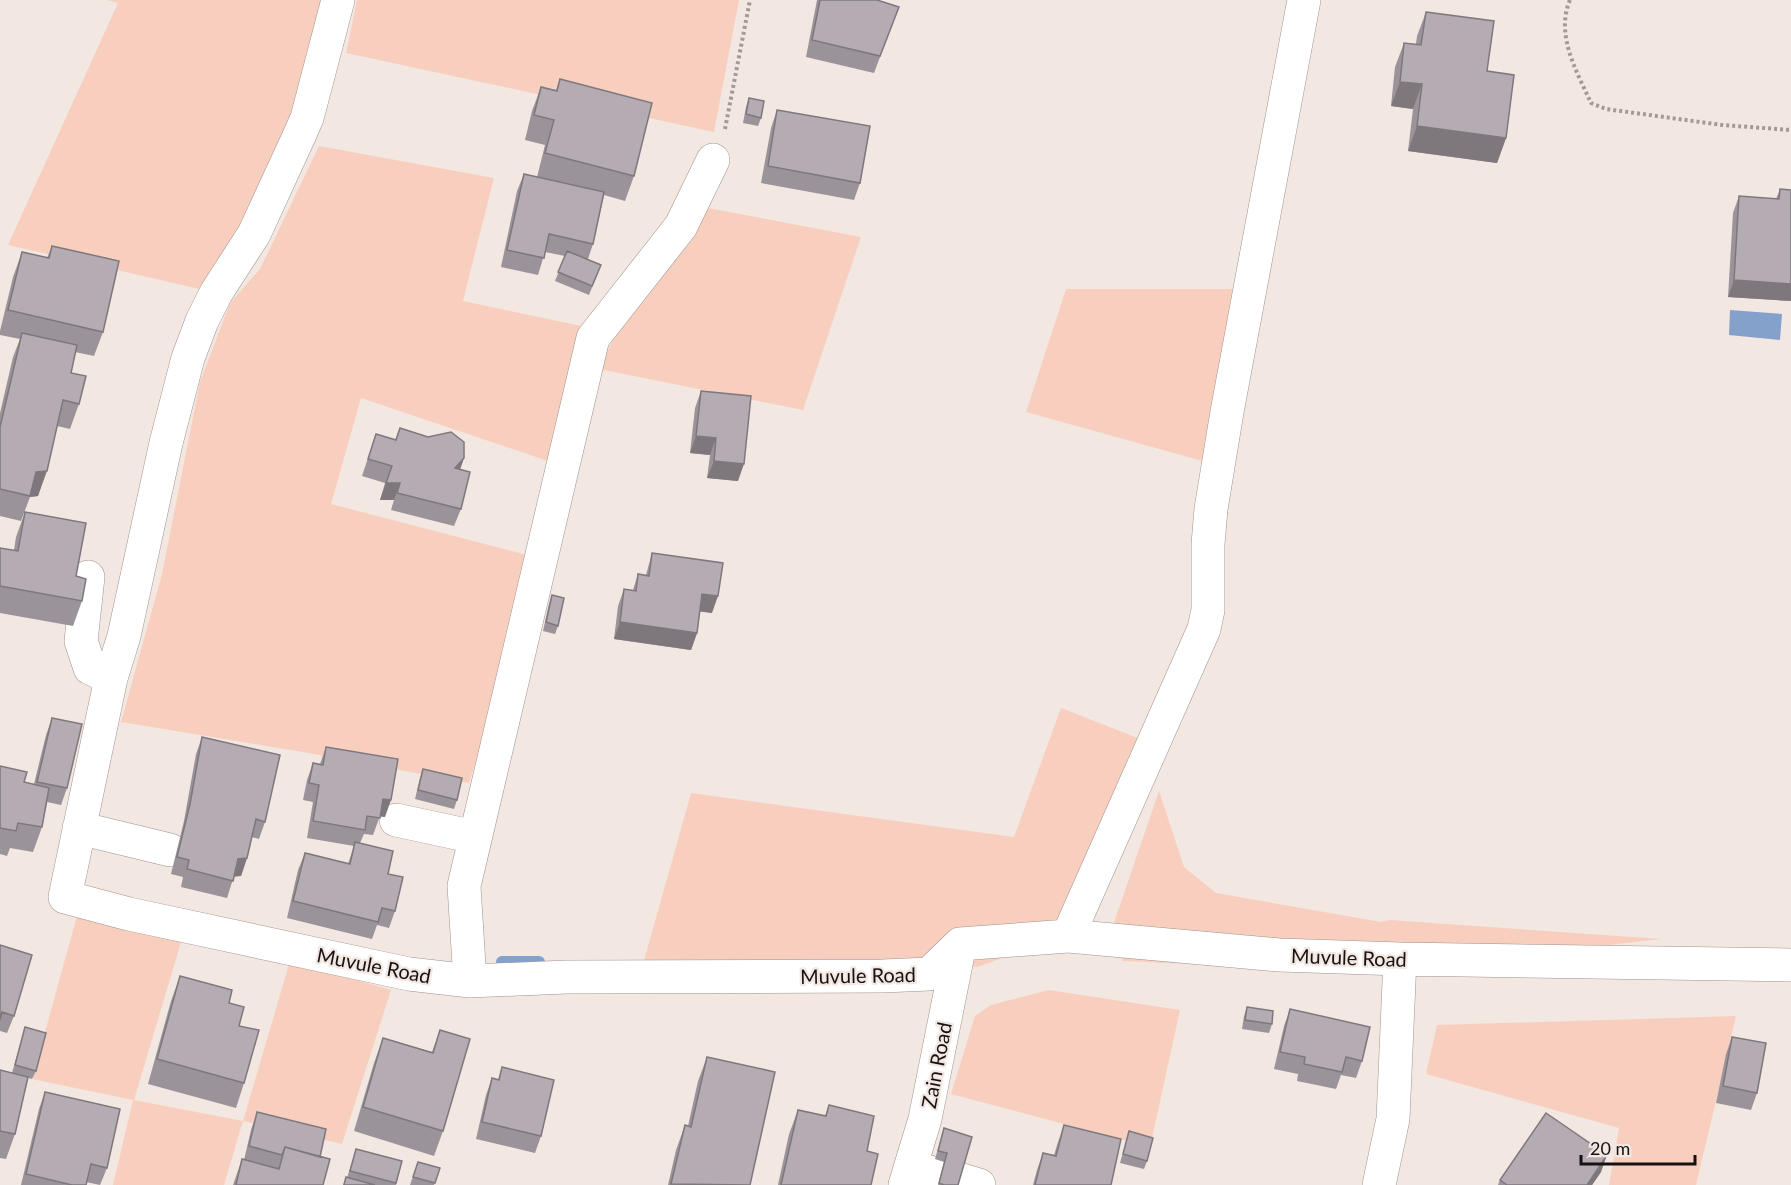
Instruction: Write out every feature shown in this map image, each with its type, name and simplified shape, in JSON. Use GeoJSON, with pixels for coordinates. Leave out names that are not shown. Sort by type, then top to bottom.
{"type":"FeatureCollection","features":[{"type":"Feature","properties":{"kind":"street"},"geometry":{"type":"LineString","coordinates":[[170,850],[79,828],[94,767],[111,678],[124,636],[166,443],[188,358],[216,293],[254,234],[307,118],[338,0]]}},
{"type":"Feature","properties":{"kind":"street"},"geometry":{"type":"LineString","coordinates":[[1068,936],[1204,629],[1208,610],[1208,544],[1211,509],[1304,0]]}},
{"type":"Feature","properties":{"kind":"street"},"geometry":{"type":"LineString","coordinates":[[470,981],[464,886],[593,338],[681,226],[713,160]]}},
{"type":"Feature","properties":{"kind":"street"},"geometry":{"type":"LineString","coordinates":[[88,577],[81,641],[90,668],[111,678]]}},
{"type":"Feature","properties":{"kind":"street"},"geometry":{"type":"LineString","coordinates":[[396,820],[475,837]]}},
{"type":"Feature","properties":{"kind":"street","name":"Muvule Road"},"geometry":{"type":"LineString","coordinates":[[79,828],[65,897],[129,914],[409,974],[470,981],[567,977],[929,974],[960,944],[1068,936],[1279,955],[1791,965]]}},
{"type":"Feature","properties":{"kind":"street","name":"Zain Road"},"geometry":{"type":"LineString","coordinates":[[939,1178],[926,1119],[960,944]]}},
{"type":"Feature","properties":{"kind":"street"},"geometry":{"type":"LineString","coordinates":[[1379,1185],[1393,1119],[1400,959]]}},
{"type":"Feature","properties":{"kind":"path"},"geometry":{"type":"LineString","coordinates":[[713,160],[723,140],[750,0]]}},
{"type":"Feature","properties":{"kind":"path"},"geometry":{"type":"LineString","coordinates":[[1570,0],[1565,20],[1566,40],[1591,103],[1606,109],[1699,122],[1791,130]]}},
{"type":"Feature","properties":{"kind":"shaded area"},"geometry":{"type":"Polygon","coordinates":[[[107,0],[330,0],[297,129],[208,291],[8,245],[118,3],[107,0]]]}},
{"type":"Feature","properties":{"kind":"shaded area"},"geometry":{"type":"Polygon","coordinates":[[[357,0],[739,0],[714,132],[346,53],[357,0]]]}},
{"type":"Feature","properties":{"kind":"shaded area"},"geometry":{"type":"Polygon","coordinates":[[[319,146],[494,178],[463,301],[586,327],[551,462],[361,398],[331,504],[531,556],[491,712],[469,783],[303,752],[121,722],[162,574],[200,382],[230,303],[260,269],[319,146]]]}},
{"type":"Feature","properties":{"kind":"shaded area"},"geometry":{"type":"Polygon","coordinates":[[[708,208],[861,237],[803,410],[599,369],[613,340],[708,208]]]}},
{"type":"Feature","properties":{"kind":"shaded area"},"geometry":{"type":"Polygon","coordinates":[[[1066,289],[1240,289],[1206,462],[1026,412],[1066,289]]]}},
{"type":"Feature","properties":{"kind":"shaded area"},"geometry":{"type":"Polygon","coordinates":[[[1061,708],[1148,742],[1090,910],[1031,948],[977,967],[643,964],[691,793],[1014,837],[1061,708]]]}},
{"type":"Feature","properties":{"kind":"shaded area"},"geometry":{"type":"Polygon","coordinates":[[[1159,791],[1184,867],[1216,893],[1381,922],[1390,920],[1661,939],[1368,972],[1123,961],[1108,940],[1159,791]]]}},
{"type":"Feature","properties":{"kind":"shaded area"},"geometry":{"type":"Polygon","coordinates":[[[77,916],[182,939],[134,1100],[243,1121],[224,1185],[113,1185],[133,1100],[32,1079],[77,916]]]}},
{"type":"Feature","properties":{"kind":"shaded area"},"geometry":{"type":"Polygon","coordinates":[[[290,961],[391,990],[342,1144],[243,1121],[290,961]]]}},
{"type":"Feature","properties":{"kind":"shaded area"},"geometry":{"type":"Polygon","coordinates":[[[1049,990],[1180,1010],[1150,1147],[951,1094],[975,1016],[991,1005],[1049,990]]]}},
{"type":"Feature","properties":{"kind":"shaded area"},"geometry":{"type":"Polygon","coordinates":[[[1736,1016],[1696,1185],[1609,1185],[1619,1128],[1426,1074],[1437,1025],[1736,1016]]]}},
{"type":"Feature","properties":{"kind":"water"},"geometry":{"type":"Polygon","coordinates":[[[1730,310],[1782,314],[1780,340],[1729,335],[1730,310]]]}},
{"type":"Feature","properties":{"kind":"building"},"geometry":{"type":"Polygon","coordinates":[[[820,0],[877,0],[899,7],[880,56],[812,40],[820,0]]]}},
{"type":"Feature","properties":{"kind":"building"},"geometry":{"type":"Polygon","coordinates":[[[1426,12],[1494,21],[1487,71],[1514,75],[1506,138],[1417,126],[1422,84],[1400,82],[1404,43],[1421,45],[1426,12]]]}},
{"type":"Feature","properties":{"kind":"building"},"geometry":{"type":"Polygon","coordinates":[[[560,79],[652,103],[634,176],[545,153],[554,120],[534,115],[541,87],[557,91],[560,79]]]}},
{"type":"Feature","properties":{"kind":"building"},"geometry":{"type":"Polygon","coordinates":[[[749,98],[764,101],[761,118],[746,114],[749,98]]]}},
{"type":"Feature","properties":{"kind":"building"},"geometry":{"type":"Polygon","coordinates":[[[777,110],[870,126],[860,183],[768,166],[777,110]]]}},
{"type":"Feature","properties":{"kind":"building"},"geometry":{"type":"Polygon","coordinates":[[[524,174],[604,192],[593,244],[549,234],[544,258],[507,250],[524,174]]]}},
{"type":"Feature","properties":{"kind":"building"},"geometry":{"type":"Polygon","coordinates":[[[1780,189],[1791,190],[1791,284],[1734,280],[1739,196],[1779,199],[1780,189]]]}},
{"type":"Feature","properties":{"kind":"building"},"geometry":{"type":"Polygon","coordinates":[[[52,246],[119,261],[103,332],[8,310],[22,252],[49,258],[52,246]]]}},
{"type":"Feature","properties":{"kind":"building"},"geometry":{"type":"Polygon","coordinates":[[[567,251],[601,265],[592,286],[558,272],[567,251]]]}},
{"type":"Feature","properties":{"kind":"building"},"geometry":{"type":"Polygon","coordinates":[[[22,333],[77,345],[71,373],[86,376],[79,404],[63,400],[47,471],[36,472],[30,496],[0,489],[0,427],[22,333]]]}},
{"type":"Feature","properties":{"kind":"building"},"geometry":{"type":"Polygon","coordinates":[[[701,391],[751,396],[744,464],[714,461],[716,438],[696,436],[701,391]]]}},
{"type":"Feature","properties":{"kind":"building"},"geometry":{"type":"Polygon","coordinates":[[[400,428],[428,437],[451,432],[464,442],[464,458],[455,468],[470,472],[461,509],[397,493],[400,483],[386,483],[392,466],[368,459],[376,434],[396,440],[400,428]]]}},
{"type":"Feature","properties":{"kind":"building"},"geometry":{"type":"Polygon","coordinates":[[[25,512],[86,523],[76,576],[86,579],[82,601],[0,586],[0,548],[18,551],[25,512]]]}},
{"type":"Feature","properties":{"kind":"building"},"geometry":{"type":"Polygon","coordinates":[[[652,553],[723,563],[718,596],[702,594],[697,633],[620,622],[624,589],[636,591],[638,574],[649,576],[652,553]]]}},
{"type":"Feature","properties":{"kind":"building"},"geometry":{"type":"Polygon","coordinates":[[[552,595],[564,598],[558,626],[546,622],[552,595]]]}},
{"type":"Feature","properties":{"kind":"building"},"geometry":{"type":"Polygon","coordinates":[[[52,718],[82,724],[67,788],[37,782],[52,718]]]}},
{"type":"Feature","properties":{"kind":"building"},"geometry":{"type":"Polygon","coordinates":[[[202,737],[280,755],[265,822],[256,819],[247,858],[238,859],[233,881],[187,869],[189,860],[177,857],[190,804],[202,737]]]}},
{"type":"Feature","properties":{"kind":"building"},"geometry":{"type":"Polygon","coordinates":[[[326,747],[398,759],[391,800],[383,799],[380,818],[367,816],[365,830],[313,821],[319,785],[309,783],[313,763],[323,765],[326,747]]]}},
{"type":"Feature","properties":{"kind":"building"},"geometry":{"type":"Polygon","coordinates":[[[0,766],[27,772],[24,782],[49,788],[42,827],[18,823],[16,831],[0,828],[0,766]]]}},
{"type":"Feature","properties":{"kind":"building"},"geometry":{"type":"Polygon","coordinates":[[[423,769],[462,778],[457,800],[418,790],[423,769]]]}},
{"type":"Feature","properties":{"kind":"building"},"geometry":{"type":"Polygon","coordinates":[[[355,842],[393,851],[388,874],[403,877],[395,911],[382,908],[378,922],[293,901],[305,853],[350,864],[355,842]]]}},
{"type":"Feature","properties":{"kind":"building"},"geometry":{"type":"Polygon","coordinates":[[[0,945],[32,955],[14,1016],[2,1012],[0,1020],[0,945]]]}},
{"type":"Feature","properties":{"kind":"building"},"geometry":{"type":"Polygon","coordinates":[[[180,976],[232,990],[229,1003],[244,1007],[239,1026],[259,1030],[244,1083],[157,1059],[180,976]]]}},
{"type":"Feature","properties":{"kind":"building"},"geometry":{"type":"Polygon","coordinates":[[[1247,1007],[1273,1011],[1272,1024],[1245,1020],[1247,1007]]]}},
{"type":"Feature","properties":{"kind":"building"},"geometry":{"type":"Polygon","coordinates":[[[1290,1009],[1370,1027],[1362,1061],[1346,1057],[1342,1072],[1304,1064],[1305,1057],[1280,1052],[1290,1009]]]}},
{"type":"Feature","properties":{"kind":"building"},"geometry":{"type":"Polygon","coordinates":[[[25,1027],[46,1033],[36,1071],[15,1065],[25,1027]]]}},
{"type":"Feature","properties":{"kind":"building"},"geometry":{"type":"Polygon","coordinates":[[[440,1030],[470,1039],[443,1131],[363,1107],[383,1038],[433,1053],[440,1030]]]}},
{"type":"Feature","properties":{"kind":"building"},"geometry":{"type":"Polygon","coordinates":[[[1732,1037],[1766,1043],[1757,1093],[1723,1086],[1732,1037]]]}},
{"type":"Feature","properties":{"kind":"building"},"geometry":{"type":"Polygon","coordinates":[[[707,1057],[775,1072],[750,1185],[671,1184],[685,1125],[691,1127],[707,1057]]]}},
{"type":"Feature","properties":{"kind":"building"},"geometry":{"type":"Polygon","coordinates":[[[502,1067],[554,1080],[541,1136],[482,1122],[492,1078],[499,1080],[502,1067]]]}},
{"type":"Feature","properties":{"kind":"building"},"geometry":{"type":"Polygon","coordinates":[[[0,1070],[28,1077],[15,1134],[0,1131],[0,1070]]]}},
{"type":"Feature","properties":{"kind":"building"},"geometry":{"type":"Polygon","coordinates":[[[45,1092],[120,1109],[107,1168],[91,1164],[86,1185],[72,1185],[26,1174],[45,1092]]]}},
{"type":"Feature","properties":{"kind":"building"},"geometry":{"type":"Polygon","coordinates":[[[829,1105],[874,1116],[867,1151],[878,1154],[871,1185],[781,1185],[798,1110],[826,1116],[829,1105]]]}},
{"type":"Feature","properties":{"kind":"building"},"geometry":{"type":"Polygon","coordinates":[[[257,1112],[326,1129],[320,1157],[285,1147],[282,1155],[249,1146],[257,1112]]]}},
{"type":"Feature","properties":{"kind":"building"},"geometry":{"type":"Polygon","coordinates":[[[1546,1113],[1607,1155],[1587,1185],[1507,1185],[1500,1180],[1546,1113]]]}},
{"type":"Feature","properties":{"kind":"building"},"geometry":{"type":"Polygon","coordinates":[[[1064,1125],[1121,1139],[1111,1185],[1035,1185],[1043,1153],[1056,1156],[1064,1125]]]}},
{"type":"Feature","properties":{"kind":"building"},"geometry":{"type":"Polygon","coordinates":[[[944,1128],[972,1137],[958,1185],[939,1183],[947,1153],[938,1151],[944,1128]]]}},
{"type":"Feature","properties":{"kind":"building"},"geometry":{"type":"Polygon","coordinates":[[[1129,1131],[1153,1138],[1147,1161],[1123,1154],[1129,1131]]]}},
{"type":"Feature","properties":{"kind":"building"},"geometry":{"type":"Polygon","coordinates":[[[285,1147],[330,1159],[323,1185],[236,1185],[242,1159],[279,1169],[285,1147]]]}},
{"type":"Feature","properties":{"kind":"building"},"geometry":{"type":"Polygon","coordinates":[[[356,1149],[402,1161],[396,1183],[350,1171],[356,1149]]]}},
{"type":"Feature","properties":{"kind":"building"},"geometry":{"type":"Polygon","coordinates":[[[418,1162],[440,1168],[435,1183],[413,1177],[418,1162]]]}},
{"type":"Feature","properties":{"kind":"building"},"geometry":{"type":"Polygon","coordinates":[[[346,1177],[375,1185],[344,1185],[346,1177]]]}},
{"type":"Feature","properties":{"kind":"waterway"},"geometry":{"type":"LineString","coordinates":[[502,962],[539,962]]}}]}
